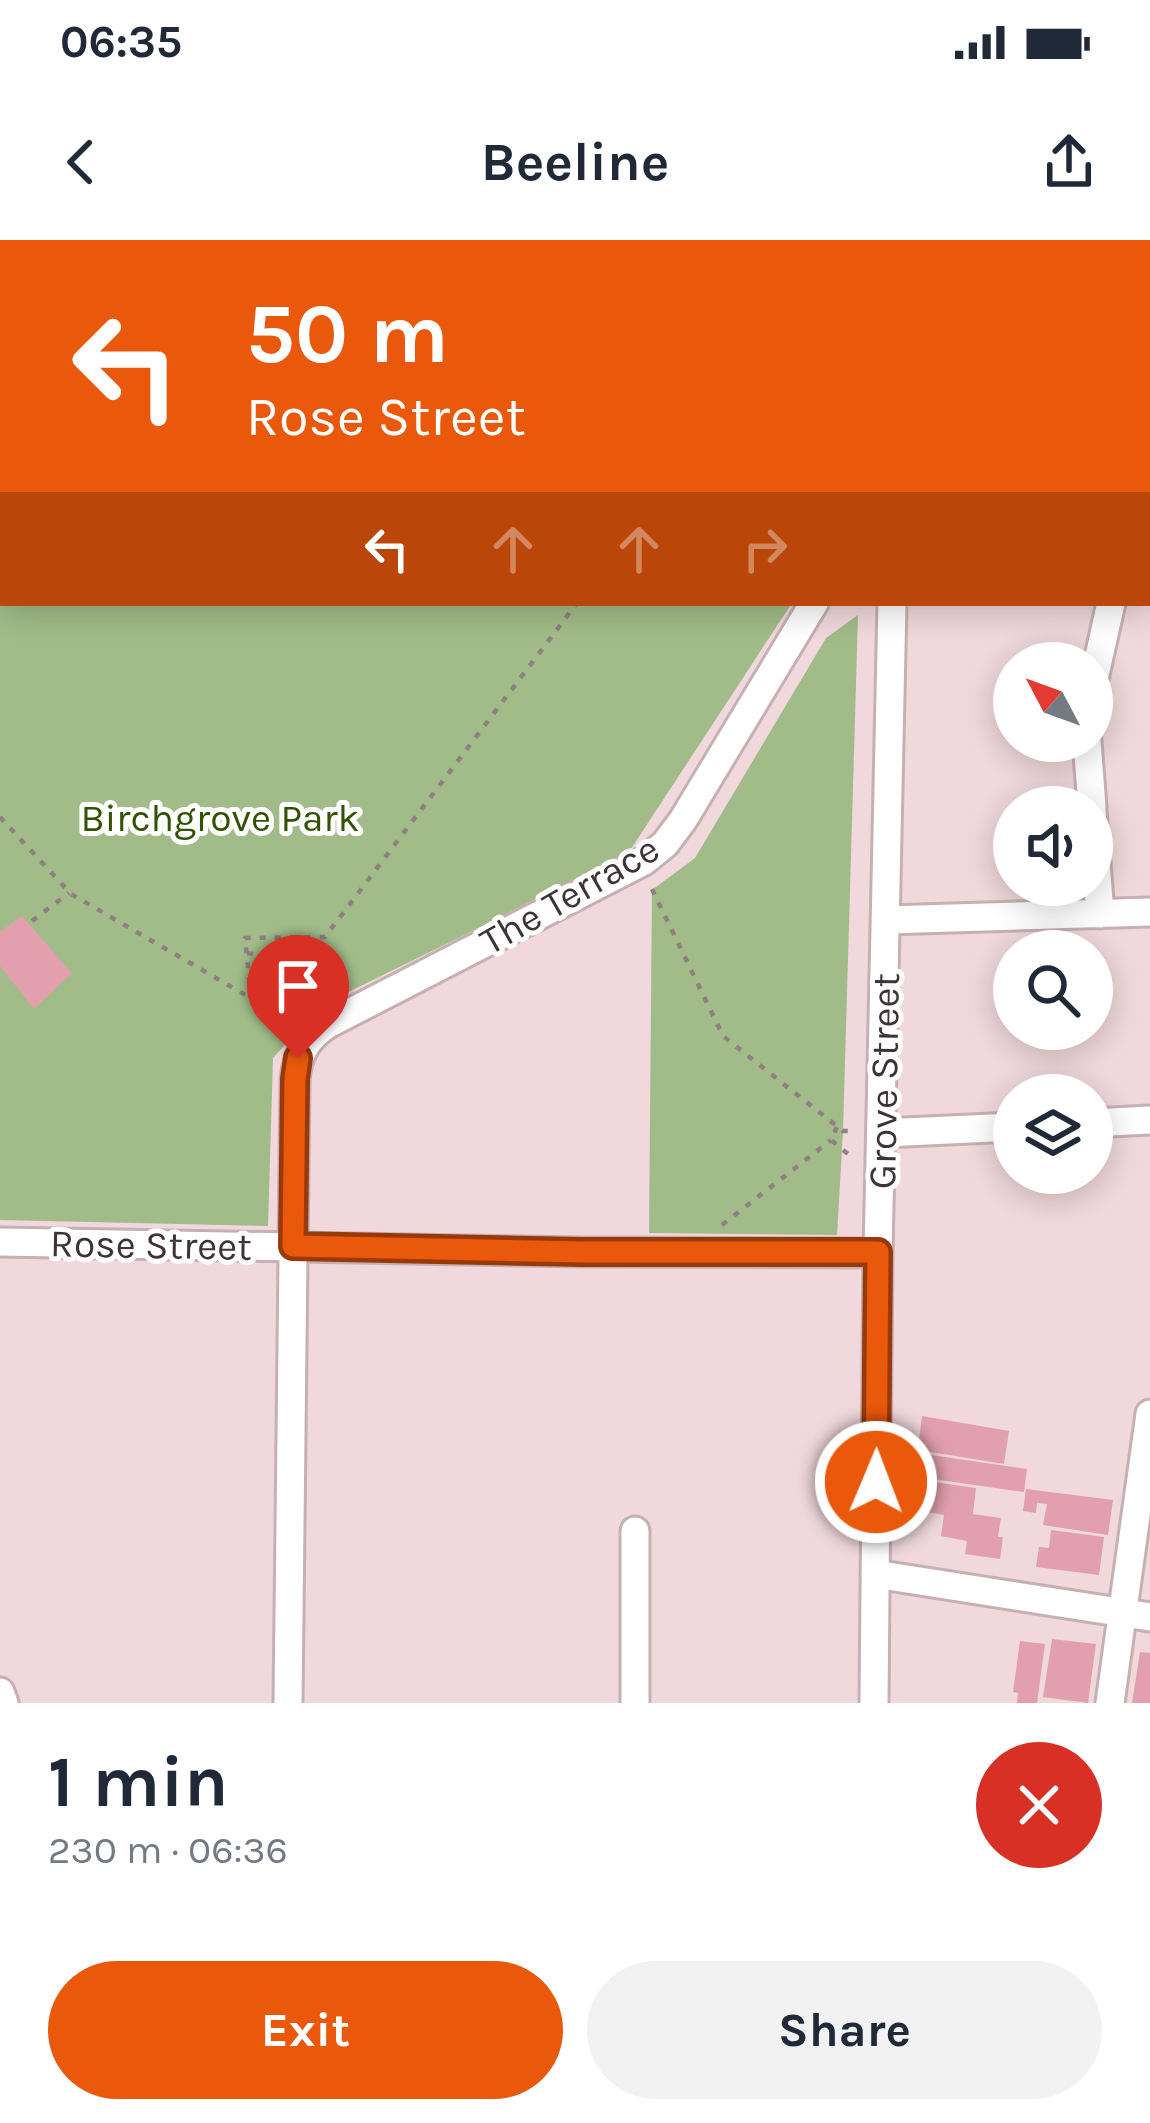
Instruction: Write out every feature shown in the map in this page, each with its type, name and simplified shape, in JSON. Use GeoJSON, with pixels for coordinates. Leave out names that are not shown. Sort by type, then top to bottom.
{"type":"FeatureCollection","features":[{"type":"Feature","properties":{"kind":"street","name":"The Terrace"},"geometry":{"type":"LineString","coordinates":[[303,1048],[328,1024],[644,861],[665,844],[812,606]]}},
{"type":"Feature","properties":{"kind":"street","name":"Grove Street"},"geometry":{"type":"LineString","coordinates":[[874,1703],[892,606]]}},
{"type":"Feature","properties":{"kind":"street"},"geometry":{"type":"LineString","coordinates":[[1102,642],[1110,606]]}},
{"type":"Feature","properties":{"kind":"street"},"geometry":{"type":"LineString","coordinates":[[1099,906],[1100,914]]}},
{"type":"Feature","properties":{"kind":"street"},"geometry":{"type":"LineString","coordinates":[[886,920],[1150,912]]}},
{"type":"Feature","properties":{"kind":"street"},"geometry":{"type":"LineString","coordinates":[[288,1703],[295,1079],[303,1048]]}},
{"type":"Feature","properties":{"kind":"street"},"geometry":{"type":"LineString","coordinates":[[1113,1122],[1150,1120]]}},
{"type":"Feature","properties":{"kind":"street"},"geometry":{"type":"LineString","coordinates":[[883,1133],[993,1127]]}},
{"type":"Feature","properties":{"kind":"street","name":"Rose Street"},"geometry":{"type":"LineString","coordinates":[[0,1242],[878,1252]]}},
{"type":"Feature","properties":{"kind":"street"},"geometry":{"type":"LineString","coordinates":[[1110,1703],[1136,1615],[1150,1414]]}},
{"type":"Feature","properties":{"kind":"street"},"geometry":{"type":"LineString","coordinates":[[635,1531],[635,1703]]}},
{"type":"Feature","properties":{"kind":"street"},"geometry":{"type":"LineString","coordinates":[[875,1574],[1136,1615]]}},
{"type":"Feature","properties":{"kind":"street"},"geometry":{"type":"LineString","coordinates":[[0,1692],[4,1703]]}},
{"type":"Feature","properties":{"kind":"path"},"geometry":{"type":"LineString","coordinates":[[251,998],[244,938],[325,937],[575,606]]}},
{"type":"Feature","properties":{"kind":"path"},"geometry":{"type":"LineString","coordinates":[[0,818],[69,893],[251,998],[303,1048]]}},
{"type":"Feature","properties":{"kind":"path"},"geometry":{"type":"LineString","coordinates":[[644,861],[652,890],[723,1036],[843,1131],[883,1133]]}},
{"type":"Feature","properties":{"kind":"path"},"geometry":{"type":"LineString","coordinates":[[32,921],[69,893]]}},
{"type":"Feature","properties":{"kind":"path"},"geometry":{"type":"LineString","coordinates":[[247,953],[321,964]]}},
{"type":"Feature","properties":{"kind":"path"},"geometry":{"type":"LineString","coordinates":[[722,1225],[830,1140],[837,1126]]}},
{"type":"Feature","properties":{"kind":"path"},"geometry":{"type":"LineString","coordinates":[[830,1140],[848,1154]]}},
{"type":"Feature","properties":{"kind":"green space","name":"Birchgrove Park"},"geometry":{"type":"Polygon","coordinates":[[[0,606],[790,606],[627,855],[320,1006],[273,1058],[268,1226],[0,1220],[0,606]]]}},
{"type":"Feature","properties":{"kind":"green space"},"geometry":{"type":"Polygon","coordinates":[[[858,615],[837,1235],[649,1233],[652,890],[695,858],[826,638],[858,615]]]}},
{"type":"Feature","properties":{"kind":"building"},"geometry":{"type":"Polygon","coordinates":[[[22,916],[72,973],[34,1009],[0,966],[0,932],[22,916]]]}},
{"type":"Feature","properties":{"kind":"building"},"geometry":{"type":"Polygon","coordinates":[[[922,1416],[1009,1431],[1004,1464],[918,1450],[922,1416]]]}},
{"type":"Feature","properties":{"kind":"building"},"geometry":{"type":"Polygon","coordinates":[[[918,1453],[1027,1469],[1024,1492],[919,1477],[918,1453]]]}},
{"type":"Feature","properties":{"kind":"building"},"geometry":{"type":"Polygon","coordinates":[[[933,1482],[976,1488],[973,1514],[1001,1518],[1000,1559],[965,1554],[967,1541],[941,1536],[944,1515],[928,1512],[933,1482]]]}},
{"type":"Feature","properties":{"kind":"building"},"geometry":{"type":"Polygon","coordinates":[[[1026,1489],[1113,1500],[1108,1535],[1043,1525],[1047,1504],[1037,1503],[1036,1513],[1023,1511],[1026,1489]]]}},
{"type":"Feature","properties":{"kind":"building"},"geometry":{"type":"Polygon","coordinates":[[[1051,1530],[1104,1537],[1099,1575],[1036,1567],[1039,1547],[1049,1548],[1051,1530]]]}},
{"type":"Feature","properties":{"kind":"building"},"geometry":{"type":"Polygon","coordinates":[[[1052,1639],[1096,1644],[1088,1703],[1043,1697],[1052,1639]]]}},
{"type":"Feature","properties":{"kind":"building"},"geometry":{"type":"Polygon","coordinates":[[[1020,1641],[1045,1644],[1037,1703],[1017,1703],[1018,1693],[1013,1692],[1020,1641]]]}},
{"type":"Feature","properties":{"kind":"building"},"geometry":{"type":"Polygon","coordinates":[[[1140,1652],[1150,1653],[1150,1703],[1132,1703],[1140,1652]]]}},
{"type":"Feature","properties":{"kind":"route"},"geometry":{"type":"LineString","coordinates":[[298,1058],[293,1246],[878,1252],[876,1482]]}}]}
